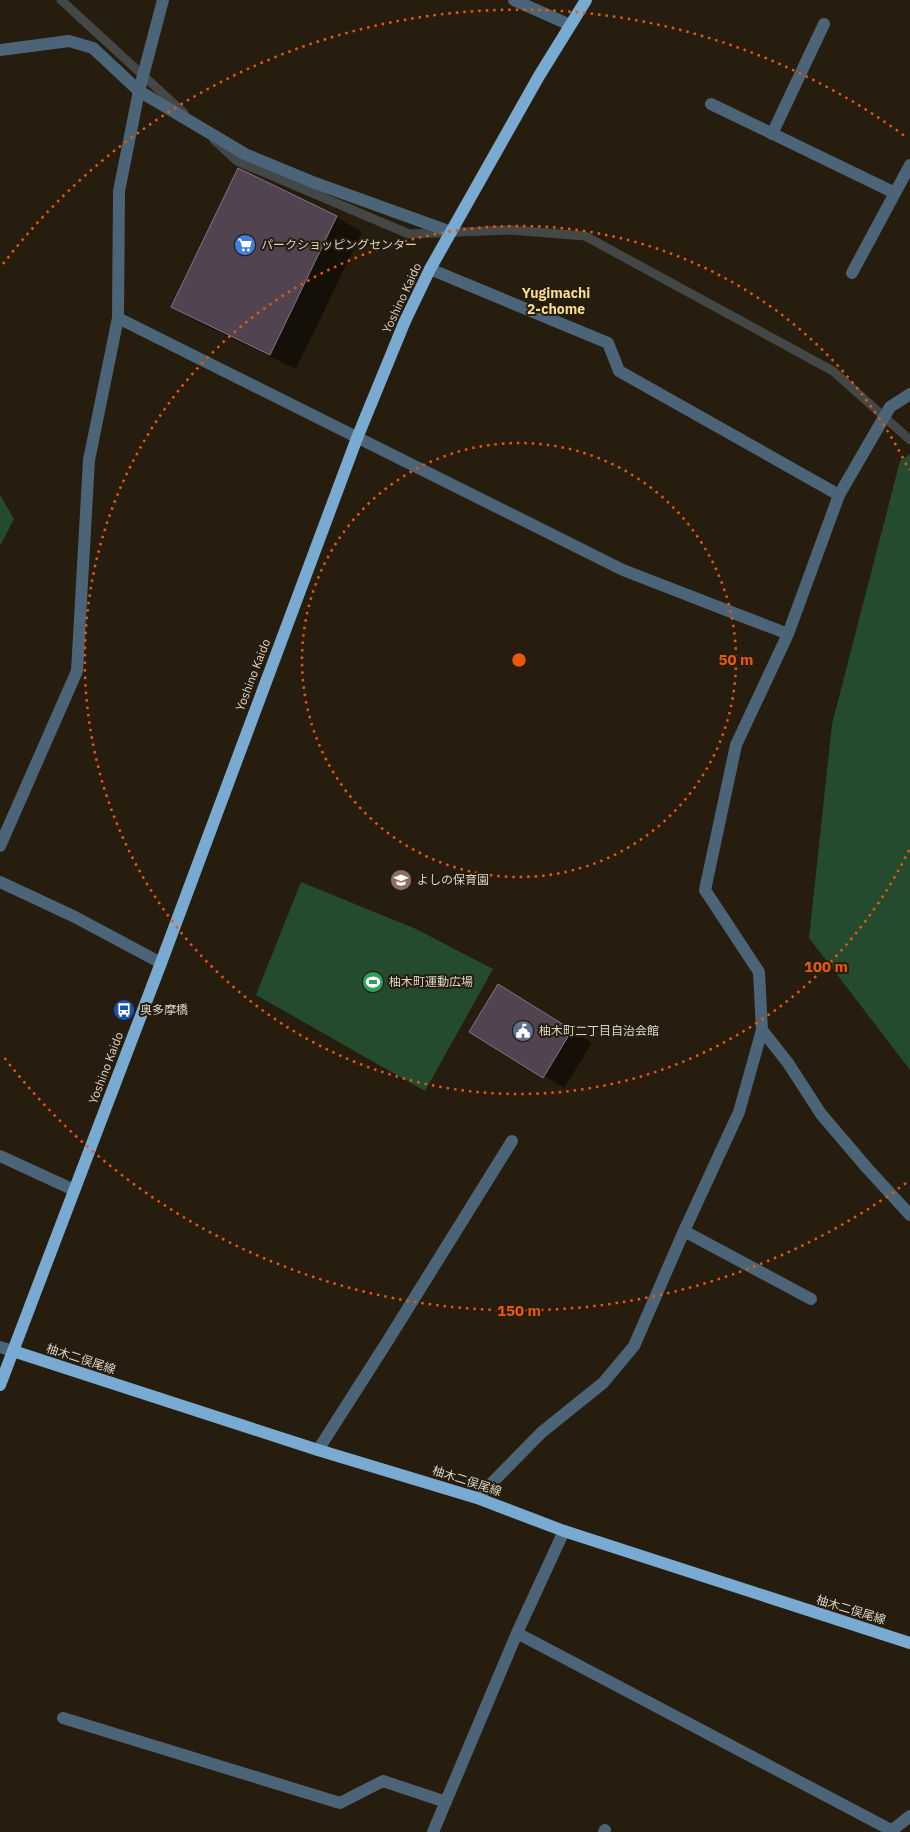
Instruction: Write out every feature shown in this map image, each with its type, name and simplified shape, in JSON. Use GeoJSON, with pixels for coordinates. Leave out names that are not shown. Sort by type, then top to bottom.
{"type":"FeatureCollection","features":[{"type":"Feature","properties":{"kind":"main road","name":"Yoshino Kaido"},"geometry":{"type":"LineString","coordinates":[[0,1385],[357,438],[405,321],[430,269],[539,76],[586,0]]}},
{"type":"Feature","properties":{"kind":"main road","name":"柚木二俣尾線"},"geometry":{"type":"LineString","coordinates":[[13,1351],[318,1450],[477,1498],[564,1531],[759,1596],[910,1643]]}},
{"type":"Feature","properties":{"kind":"street"},"geometry":{"type":"LineString","coordinates":[[0,846],[77,671],[89,460],[118,318],[118,192],[139,91],[163,0]]}},
{"type":"Feature","properties":{"kind":"street"},"geometry":{"type":"LineString","coordinates":[[514,0],[570,25]]}},
{"type":"Feature","properties":{"kind":"street"},"geometry":{"type":"LineString","coordinates":[[772,134],[824,24]]}},
{"type":"Feature","properties":{"kind":"street"},"geometry":{"type":"LineString","coordinates":[[0,50],[68,41],[93,48],[139,91],[245,154],[315,183],[451,232]]}},
{"type":"Feature","properties":{"kind":"street"},"geometry":{"type":"LineString","coordinates":[[711,104],[895,193]]}},
{"type":"Feature","properties":{"kind":"street"},"geometry":{"type":"LineString","coordinates":[[852,273],[910,165]]}},
{"type":"Feature","properties":{"kind":"street"},"geometry":{"type":"LineString","coordinates":[[430,269],[608,343],[619,371],[839,495]]}},
{"type":"Feature","properties":{"kind":"street"},"geometry":{"type":"LineString","coordinates":[[118,318],[623,570],[788,634]]}},
{"type":"Feature","properties":{"kind":"street"},"geometry":{"type":"LineString","coordinates":[[477,1498],[542,1432],[603,1383],[634,1346],[739,1112],[762,1030],[759,972],[705,890],[736,745],[788,634],[839,495],[890,407],[910,394]]}},
{"type":"Feature","properties":{"kind":"street"},"geometry":{"type":"LineString","coordinates":[[0,882],[76,917],[161,962]]}},
{"type":"Feature","properties":{"kind":"street"},"geometry":{"type":"LineString","coordinates":[[762,1030],[788,1063],[821,1114],[910,1215]]}},
{"type":"Feature","properties":{"kind":"street"},"geometry":{"type":"LineString","coordinates":[[318,1450],[388,1342],[512,1141]]}},
{"type":"Feature","properties":{"kind":"street"},"geometry":{"type":"LineString","coordinates":[[0,1156],[74,1190]]}},
{"type":"Feature","properties":{"kind":"street"},"geometry":{"type":"LineString","coordinates":[[684,1231],[811,1299]]}},
{"type":"Feature","properties":{"kind":"street"},"geometry":{"type":"LineString","coordinates":[[0,1347],[13,1351]]}},
{"type":"Feature","properties":{"kind":"street"},"geometry":{"type":"LineString","coordinates":[[433,1832],[517,1633],[564,1531]]}},
{"type":"Feature","properties":{"kind":"street"},"geometry":{"type":"LineString","coordinates":[[517,1633],[890,1831],[910,1816]]}},
{"type":"Feature","properties":{"kind":"street"},"geometry":{"type":"LineString","coordinates":[[64,1718],[340,1803],[383,1782],[446,1802]]}},
{"type":"Feature","properties":{"kind":"green space"},"geometry":{"type":"Polygon","coordinates":[[[910,454],[910,1070],[809,938],[832,724],[900,461],[910,454]]]}},
{"type":"Feature","properties":{"kind":"green space"},"geometry":{"type":"Polygon","coordinates":[[[0,495],[14,519],[0,546],[0,495]]]}},
{"type":"Feature","properties":{"kind":"green space","name":"柚木町運動広場"},"geometry":{"type":"Polygon","coordinates":[[[301,882],[416,929],[493,969],[425,1091],[256,995],[301,882]]]}},
{"type":"Feature","properties":{"kind":"building"},"geometry":{"type":"Polygon","coordinates":[[[238,168],[337,216],[270,355],[171,307],[238,168]]]}},
{"type":"Feature","properties":{"kind":"building"},"geometry":{"type":"Polygon","coordinates":[[[498,984],[572,1030],[543,1078],[469,1032],[498,984]]]}},
{"type":"Feature","properties":{"kind":"waterway"},"geometry":{"type":"LineString","coordinates":[[61,0],[184,113]]}},
{"type":"Feature","properties":{"kind":"waterway"},"geometry":{"type":"LineString","coordinates":[[214,140],[237,161],[409,234],[510,230],[585,236],[833,371],[910,440]]}},
{"type":"Feature","properties":{"kind":"place","name":"パークショッピングセンター"},"geometry":{"type":"Point","coordinates":[245,245]}},
{"type":"Feature","properties":{"kind":"place","name":"よしの保育園"},"geometry":{"type":"Point","coordinates":[401,880]}},
{"type":"Feature","properties":{"kind":"place","name":"柚木町運動広場"},"geometry":{"type":"Point","coordinates":[373,982]}},
{"type":"Feature","properties":{"kind":"place","name":"奥多摩橋"},"geometry":{"type":"Point","coordinates":[124,1010]}},
{"type":"Feature","properties":{"kind":"place","name":"柚木町二丁目自治会館"},"geometry":{"type":"Point","coordinates":[523,1031]}},
{"type":"Feature","properties":{"kind":"district","name":"Yugimachi 2-chome"},"geometry":{"type":"Point","coordinates":[556,302]}}]}
